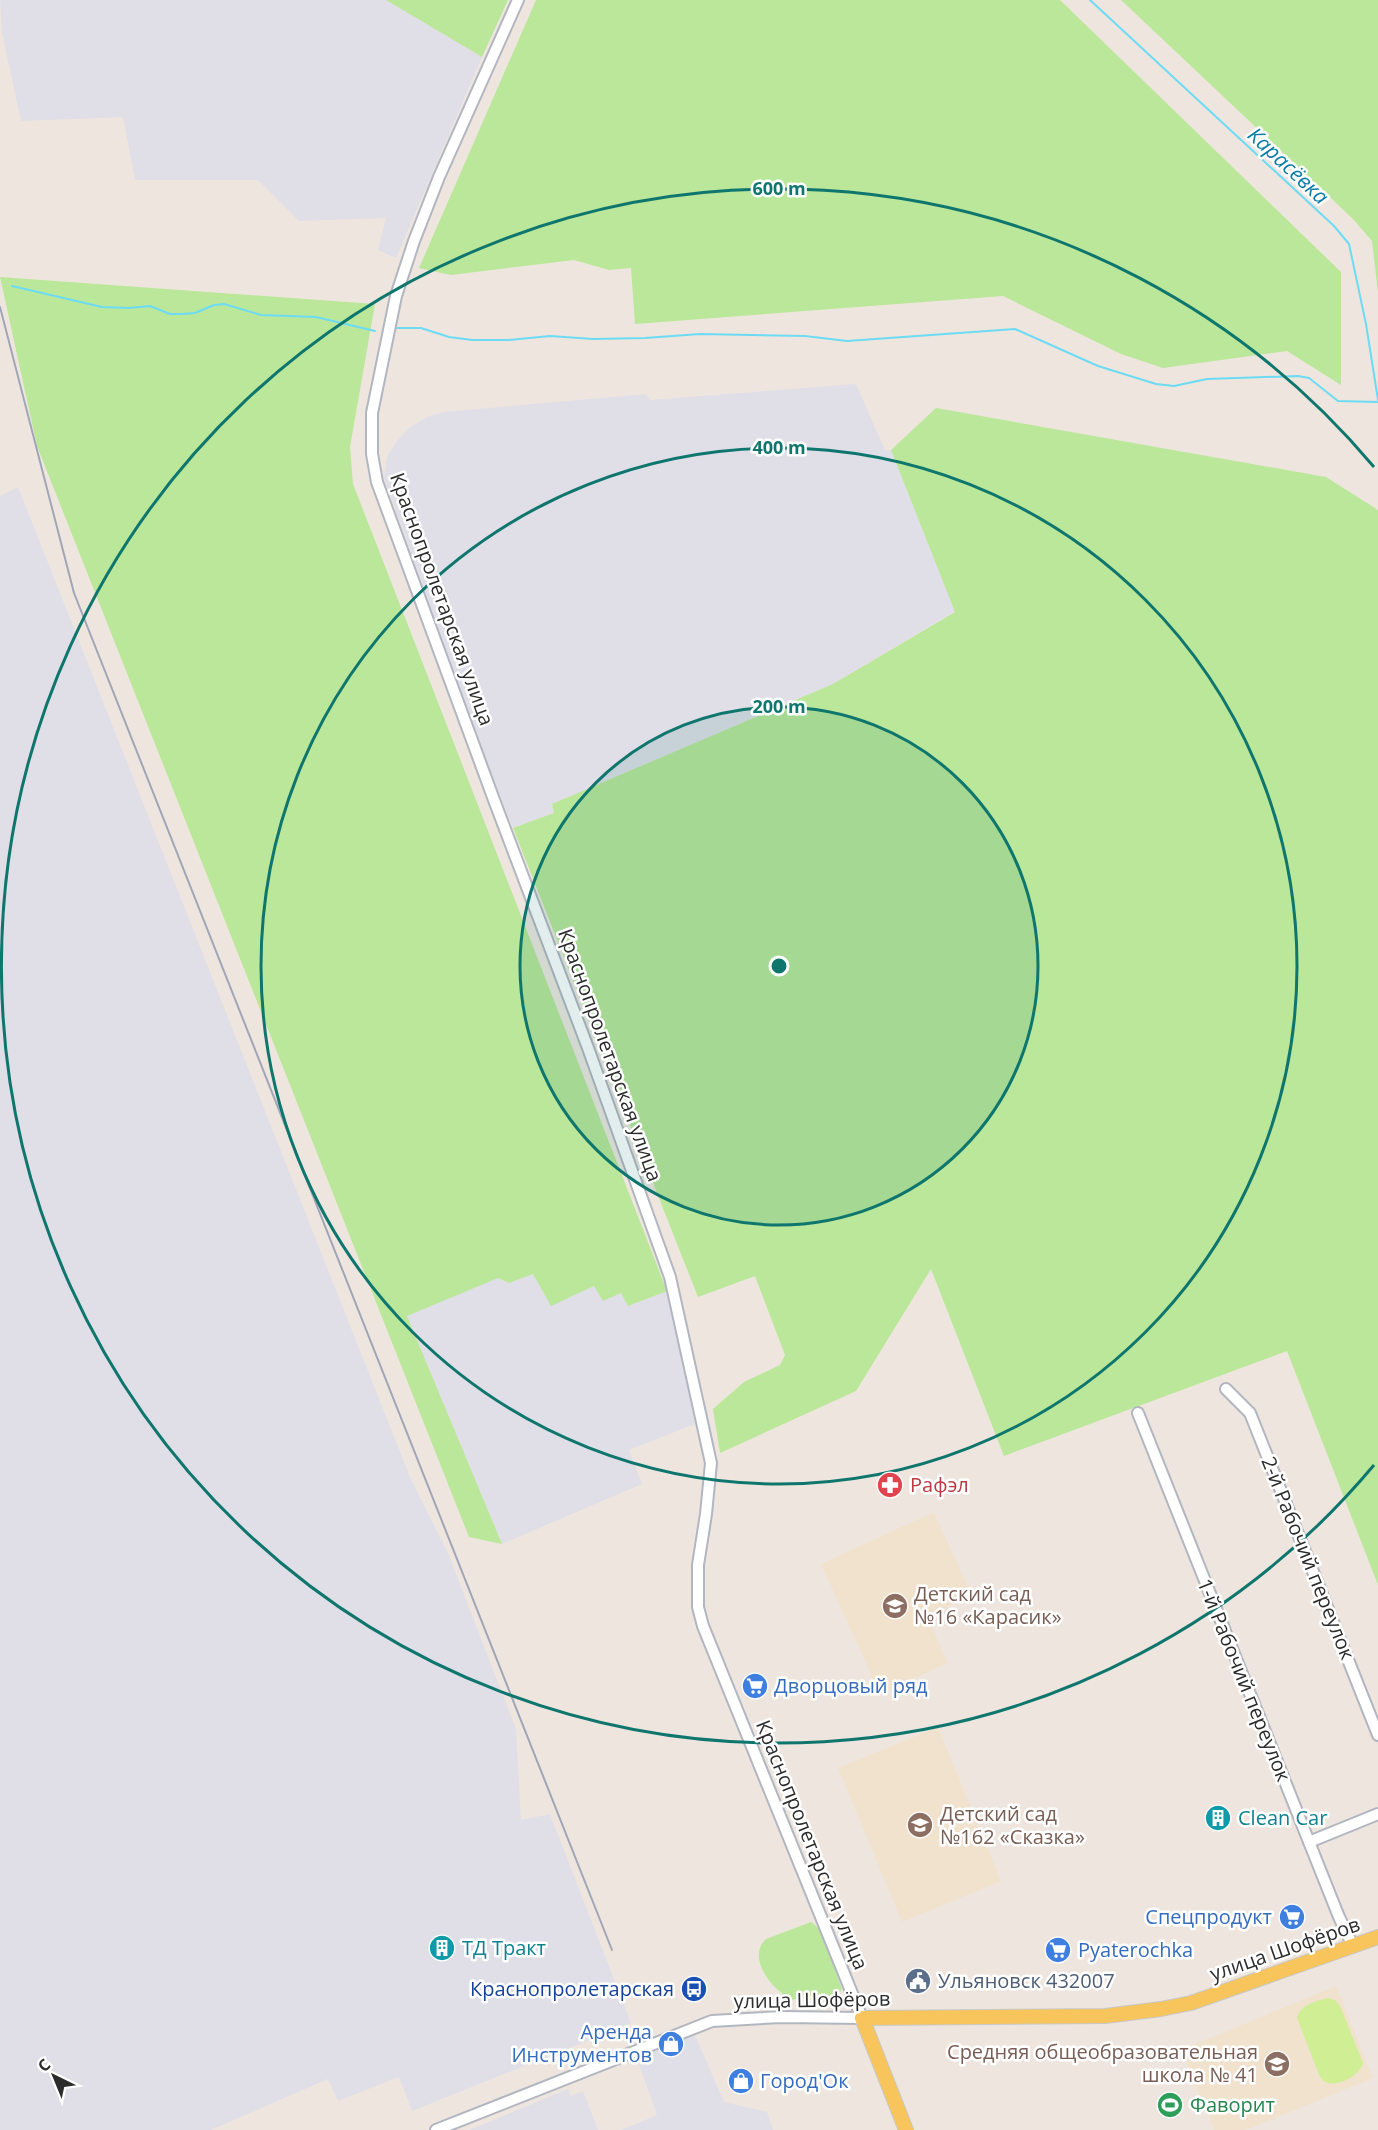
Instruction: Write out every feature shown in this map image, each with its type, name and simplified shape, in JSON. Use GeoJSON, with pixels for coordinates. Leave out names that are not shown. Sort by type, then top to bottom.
{"type":"FeatureCollection","features":[{"type":"Feature","properties":{"kind":"main road","name":"улица Шофёров"},"geometry":{"type":"LineString","coordinates":[[862,2018],[1104,2016],[1152,2011],[1191,2003],[1378,1937]]}},
{"type":"Feature","properties":{"kind":"main road","name":"Краснопролетарская улица"},"geometry":{"type":"LineString","coordinates":[[862,2018],[906,2130]]}},
{"type":"Feature","properties":{"kind":"street","name":"Краснопролетарская улица"},"geometry":{"type":"LineString","coordinates":[[519,0],[439,177],[404,269],[396,296],[372,413],[372,454],[377,482],[592,1059],[670,1277],[711,1463],[698,1565],[698,1607],[703,1626],[862,2018]]}},
{"type":"Feature","properties":{"kind":"street","name":"2-й Рабочий переулок"},"geometry":{"type":"LineString","coordinates":[[1226,1389],[1250,1413],[1378,1735]]}},
{"type":"Feature","properties":{"kind":"street","name":"1-й Рабочий переулок"},"geometry":{"type":"LineString","coordinates":[[1138,1413],[1309,1842],[1353,1946]]}},
{"type":"Feature","properties":{"kind":"street"},"geometry":{"type":"LineString","coordinates":[[1309,1842],[1378,1814]]}},
{"type":"Feature","properties":{"kind":"street","name":"улица Шофёров"},"geometry":{"type":"LineString","coordinates":[[436,2130],[712,2021],[781,2017],[862,2018]]}},
{"type":"Feature","properties":{"kind":"shaded area"},"geometry":{"type":"Polygon","coordinates":[[[0,0],[386,0],[482,57],[396,258],[378,250],[386,218],[299,221],[258,180],[135,180],[123,117],[21,121],[2,33],[0,0]]]}},
{"type":"Feature","properties":{"kind":"shaded area"},"geometry":{"type":"Polygon","coordinates":[[[856,384],[885,450],[891,450],[955,611],[833,684],[552,804],[554,813],[513,828],[486,761],[384,478],[387,457],[397,441],[409,428],[427,417],[444,412],[646,394],[650,400],[856,384]]]}},
{"type":"Feature","properties":{"kind":"shaded area"},"geometry":{"type":"Polygon","coordinates":[[[18,487],[410,1477],[448,1553],[516,1729],[521,1820],[550,1814],[631,2023],[412,2111],[399,2077],[338,2101],[328,2079],[211,2130],[0,2130],[0,496],[18,487]]]}},
{"type":"Feature","properties":{"kind":"shaded area"},"geometry":{"type":"Polygon","coordinates":[[[533,1274],[621,1293],[628,1306],[667,1291],[673,1308],[695,1424],[629,1450],[642,1484],[502,1544],[407,1316],[498,1277],[509,1283],[533,1274]]]}},
{"type":"Feature","properties":{"kind":"shaded area","name":"Детский сад №16 «Карасик»"},"geometry":{"type":"Polygon","coordinates":[[[934,1512],[972,1596],[927,1616],[948,1663],[880,1694],[821,1564],[934,1512]]]}},
{"type":"Feature","properties":{"kind":"shaded area","name":"Детский сад №162 «Сказка»"},"geometry":{"type":"Polygon","coordinates":[[[938,1727],[1001,1881],[902,1922],[838,1768],[938,1727]]]}},
{"type":"Feature","properties":{"kind":"shaded area","name":"Средняя общеобразовательная школа № 41"},"geometry":{"type":"Polygon","coordinates":[[[1336,1986],[1373,2078],[1246,2130],[1214,2130],[1181,2050],[1336,1986]]]}},
{"type":"Feature","properties":{"kind":"shaded area"},"geometry":{"type":"Polygon","coordinates":[[[695,2035],[724,2102],[767,2112],[773,2130],[621,2130],[657,2115],[636,2056],[695,2035]]]}},
{"type":"Feature","properties":{"kind":"shaded area"},"geometry":{"type":"Polygon","coordinates":[[[568,2089],[571,2096],[583,2091],[598,2130],[469,2130],[568,2089]]]}},
{"type":"Feature","properties":{"kind":"green space"},"geometry":{"type":"Polygon","coordinates":[[[386,0],[508,0],[482,57],[386,0]]]}},
{"type":"Feature","properties":{"kind":"green space"},"geometry":{"type":"Polygon","coordinates":[[[536,0],[1060,0],[1341,272],[1341,385],[1287,351],[1163,368],[1121,354],[1003,296],[635,324],[631,268],[609,270],[574,260],[451,275],[419,268],[536,0]]]}},
{"type":"Feature","properties":{"kind":"green space"},"geometry":{"type":"Polygon","coordinates":[[[1121,0],[1378,0],[1378,293],[1372,241],[1353,219],[1121,0]]]}},
{"type":"Feature","properties":{"kind":"green space"},"geometry":{"type":"Polygon","coordinates":[[[0,277],[375,304],[350,447],[353,484],[667,1291],[628,1306],[621,1293],[603,1301],[594,1286],[551,1306],[533,1274],[509,1283],[498,1278],[407,1316],[502,1544],[469,1537],[37,446],[0,277]]]}},
{"type":"Feature","properties":{"kind":"green space"},"geometry":{"type":"Polygon","coordinates":[[[936,408],[1326,477],[1378,510],[1378,1585],[1287,1351],[1004,1456],[931,1269],[856,1391],[720,1453],[713,1409],[744,1382],[780,1365],[785,1355],[755,1276],[698,1297],[513,828],[554,813],[552,804],[833,684],[955,612],[891,450],[936,408]]]}},
{"type":"Feature","properties":{"kind":"green space"},"geometry":{"type":"Polygon","coordinates":[[[811,1922],[820,1929],[842,1989],[838,1995],[791,2000],[769,1981],[760,1964],[761,1947],[766,1939],[811,1922]]]}},
{"type":"Feature","properties":{"kind":"green space"},"geometry":{"type":"Polygon","coordinates":[[[1328,1998],[1335,2000],[1340,2006],[1363,2063],[1358,2072],[1338,2083],[1325,2082],[1320,2076],[1297,2018],[1305,2007],[1328,1998]]]}},
{"type":"Feature","properties":{"kind":"waterway","name":"Карасёвка"},"geometry":{"type":"LineString","coordinates":[[1090,0],[1334,226],[1349,244],[1366,324],[1378,400]]}},
{"type":"Feature","properties":{"kind":"waterway"},"geometry":{"type":"LineString","coordinates":[[12,286],[102,307],[150,306],[170,314],[182,314],[195,313],[214,305],[224,304],[261,315],[316,317],[375,331]]}},
{"type":"Feature","properties":{"kind":"waterway"},"geometry":{"type":"LineString","coordinates":[[397,328],[421,328],[449,337],[472,340],[509,340],[550,336],[593,339],[645,338],[700,334],[805,336],[847,341],[1015,329],[1098,366],[1156,384],[1174,386],[1207,379],[1298,376],[1309,378],[1338,401],[1378,402]]}},
{"type":"Feature","properties":{"kind":"railway"},"geometry":{"type":"LineString","coordinates":[[0,307],[74,593],[612,1950]]}},
{"type":"Feature","properties":{"kind":"place","name":"Рафэл"},"geometry":{"type":"Point","coordinates":[890,1485]}},
{"type":"Feature","properties":{"kind":"place","name":"Детский сад №16 «Карасик»"},"geometry":{"type":"Point","coordinates":[895,1606]}},
{"type":"Feature","properties":{"kind":"place","name":"Дворцовый ряд"},"geometry":{"type":"Point","coordinates":[755,1686]}},
{"type":"Feature","properties":{"kind":"place","name":"Clean Car"},"geometry":{"type":"Point","coordinates":[1218,1818]}},
{"type":"Feature","properties":{"kind":"place","name":"Детский сад №162 «Сказка»"},"geometry":{"type":"Point","coordinates":[920,1825]}},
{"type":"Feature","properties":{"kind":"place","name":"Спецпродукт"},"geometry":{"type":"Point","coordinates":[1292,1917]}},
{"type":"Feature","properties":{"kind":"place","name":"ТД Тракт"},"geometry":{"type":"Point","coordinates":[442,1948]}},
{"type":"Feature","properties":{"kind":"place","name":"Pyaterochka"},"geometry":{"type":"Point","coordinates":[1058,1950]}},
{"type":"Feature","properties":{"kind":"place","name":"Ульяновск 432007"},"geometry":{"type":"Point","coordinates":[918,1981]}},
{"type":"Feature","properties":{"kind":"place","name":"Краснопролетарская"},"geometry":{"type":"Point","coordinates":[694,1989]}},
{"type":"Feature","properties":{"kind":"place","name":"Аренда Инструментов"},"geometry":{"type":"Point","coordinates":[671,2044]}},
{"type":"Feature","properties":{"kind":"place","name":"Средняя общеобразовательная школа № 41"},"geometry":{"type":"Point","coordinates":[1277,2064]}},
{"type":"Feature","properties":{"kind":"place","name":"Город'Ок"},"geometry":{"type":"Point","coordinates":[741,2081]}},
{"type":"Feature","properties":{"kind":"place","name":"Фаворит"},"geometry":{"type":"Point","coordinates":[1170,2105]}}]}
